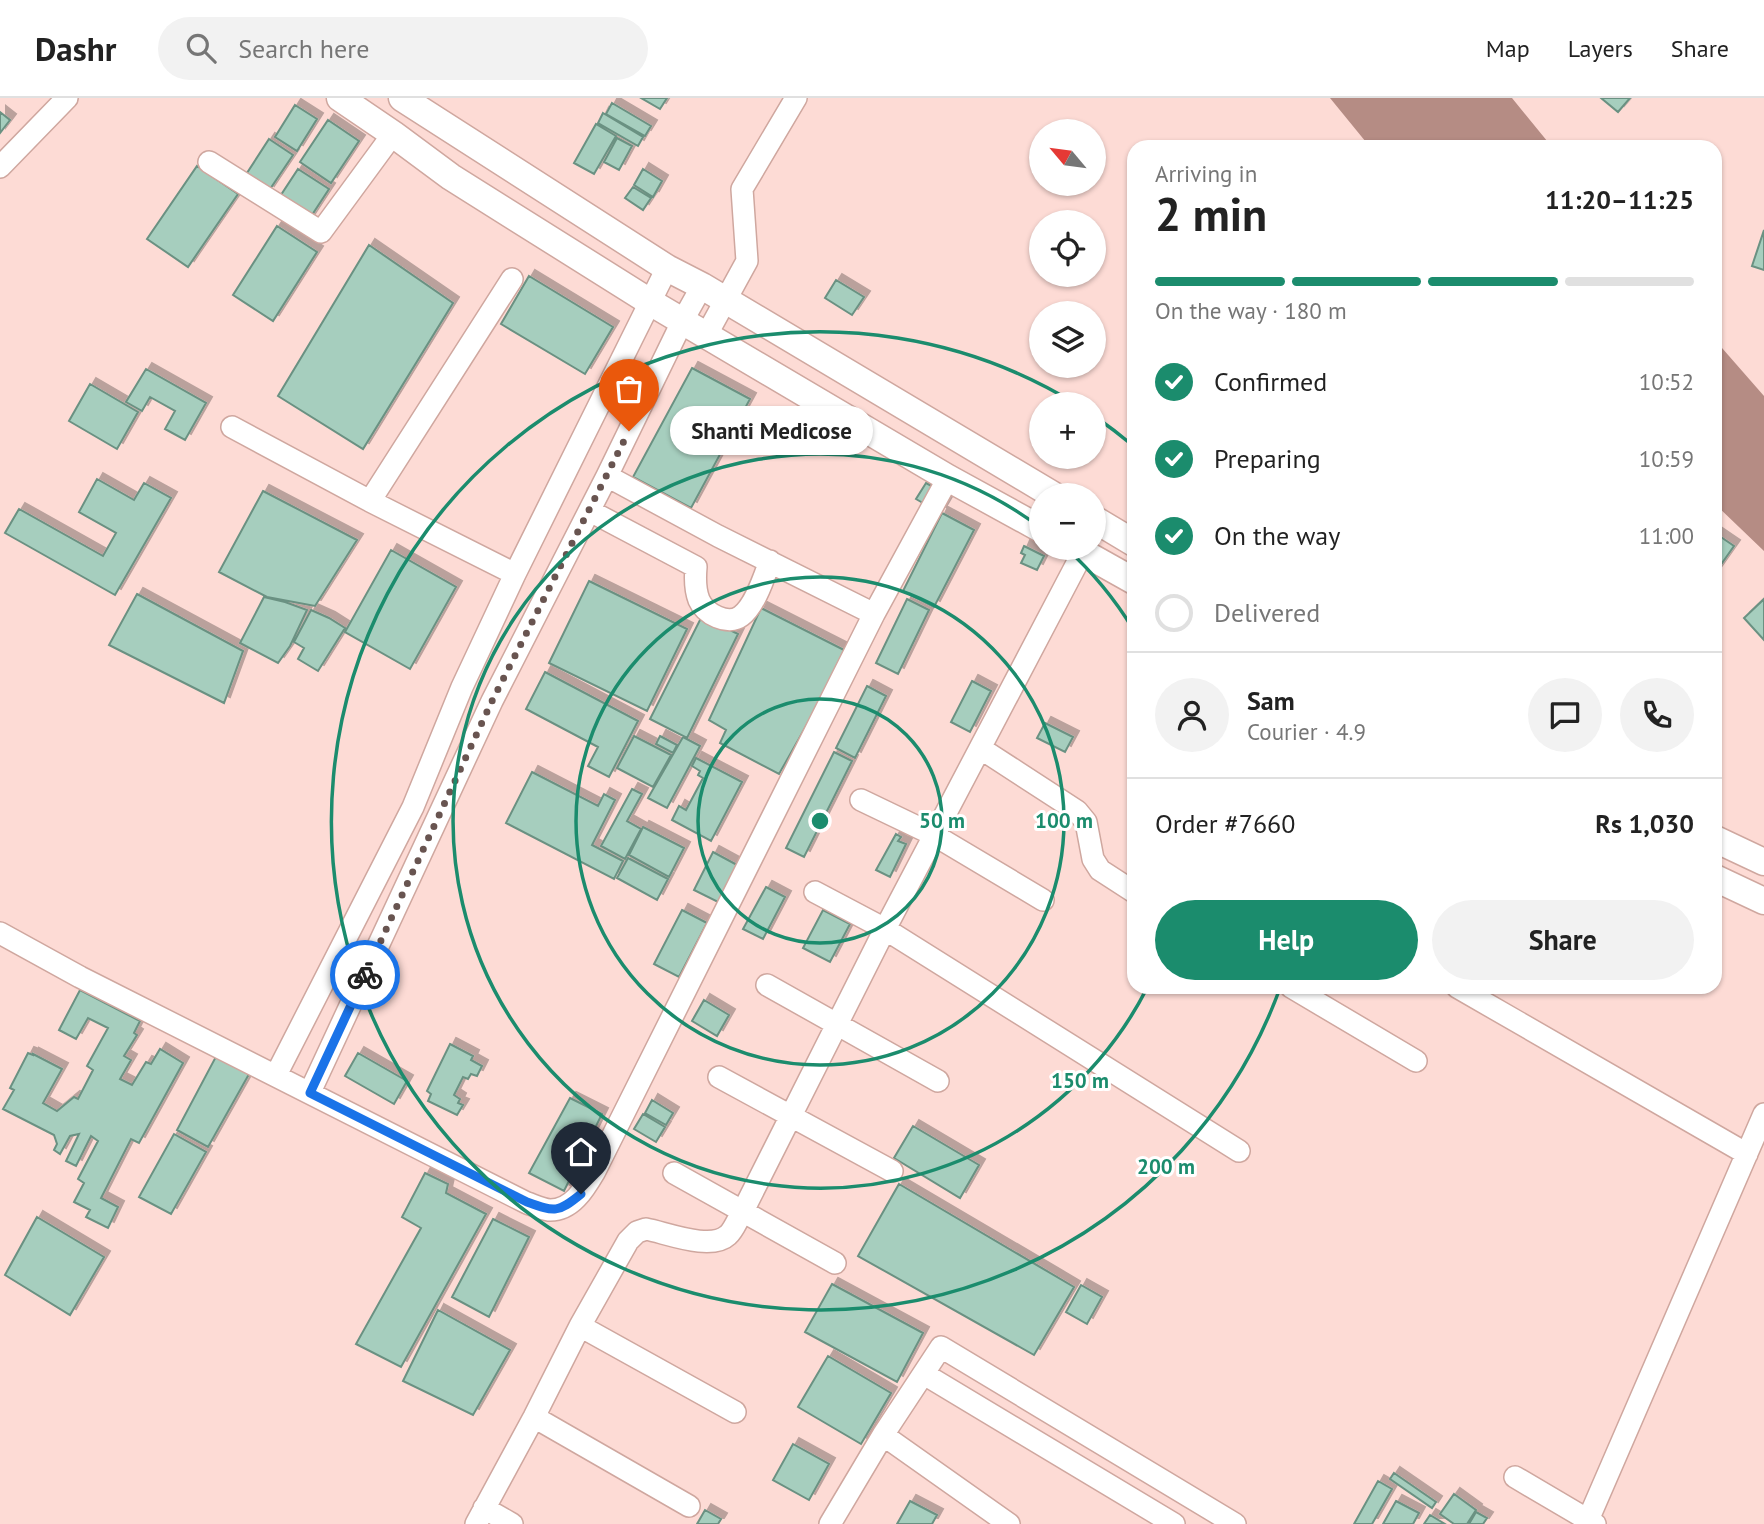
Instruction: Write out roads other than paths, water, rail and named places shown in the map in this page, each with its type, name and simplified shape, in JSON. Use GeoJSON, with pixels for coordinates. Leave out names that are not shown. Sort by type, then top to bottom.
{"type":"FeatureCollection","features":[{"type":"Feature","properties":{"kind":"main road"},"geometry":{"type":"LineString","coordinates":[[340,98],[451,177],[650,302],[948,478],[1029,522]]}},
{"type":"Feature","properties":{"kind":"main road"},"geometry":{"type":"LineString","coordinates":[[402,98],[667,268],[702,286],[1033,483]]}},
{"type":"Feature","properties":{"kind":"main road"},"geometry":{"type":"LineString","coordinates":[[1106,526],[1127,539]]}},
{"type":"Feature","properties":{"kind":"main road"},"geometry":{"type":"LineString","coordinates":[[1097,560],[1127,577]]}},
{"type":"Feature","properties":{"kind":"main road"},"geometry":{"type":"LineString","coordinates":[[1722,842],[1764,862]]}},
{"type":"Feature","properties":{"kind":"main road"},"geometry":{"type":"LineString","coordinates":[[1722,881],[1764,901]]}},
{"type":"Feature","properties":{"kind":"street"},"geometry":{"type":"LineString","coordinates":[[0,167],[67,98]]}},
{"type":"Feature","properties":{"kind":"street"},"geometry":{"type":"LineString","coordinates":[[707,334],[747,261],[741,189],[796,98]]}},
{"type":"Feature","properties":{"kind":"street"},"geometry":{"type":"LineString","coordinates":[[209,162],[321,232],[393,134]]}},
{"type":"Feature","properties":{"kind":"street"},"geometry":{"type":"LineString","coordinates":[[276,1075],[413,807],[462,687],[515,573],[667,268]]}},
{"type":"Feature","properties":{"kind":"street"},"geometry":{"type":"LineString","coordinates":[[370,502],[512,279]]}},
{"type":"Feature","properties":{"kind":"street"},"geometry":{"type":"LineString","coordinates":[[310,1093],[492,701],[702,286]]}},
{"type":"Feature","properties":{"kind":"street"},"geometry":{"type":"LineString","coordinates":[[232,427],[370,502],[515,573]]}},
{"type":"Feature","properties":{"kind":"street"},"geometry":{"type":"LineString","coordinates":[[607,476],[718,536],[874,614]]}},
{"type":"Feature","properties":{"kind":"street"},"geometry":{"type":"LineString","coordinates":[[0,933],[80,977],[527,1202],[548,1210],[564,1208],[581,1194],[595,1171],[874,614],[948,478]]}},
{"type":"Feature","properties":{"kind":"street"},"geometry":{"type":"LineString","coordinates":[[590,511],[696,567]]}},
{"type":"Feature","properties":{"kind":"street"},"geometry":{"type":"LineString","coordinates":[[718,536],[706,549],[696,567],[696,593],[700,604],[710,613],[726,620],[743,615],[763,581],[770,562]]}},
{"type":"Feature","properties":{"kind":"street"},"geometry":{"type":"LineString","coordinates":[[512,1524],[480,1516],[628,1241],[646,1229],[703,1242],[715,1242],[728,1235],[743,1211],[1074,560]]}},
{"type":"Feature","properties":{"kind":"street"},"geometry":{"type":"LineString","coordinates":[[462,687],[492,701]]}},
{"type":"Feature","properties":{"kind":"street"},"geometry":{"type":"LineString","coordinates":[[980,748],[1077,811],[1086,822],[1093,859],[1100,870],[1127,887]]}},
{"type":"Feature","properties":{"kind":"street"},"geometry":{"type":"LineString","coordinates":[[861,800],[934,835],[1043,900]]}},
{"type":"Feature","properties":{"kind":"street"},"geometry":{"type":"LineString","coordinates":[[815,892],[885,929],[1238,1151]]}},
{"type":"Feature","properties":{"kind":"street"},"geometry":{"type":"LineString","coordinates":[[767,985],[938,1081]]}},
{"type":"Feature","properties":{"kind":"street"},"geometry":{"type":"LineString","coordinates":[[1303,994],[1416,1061]]}},
{"type":"Feature","properties":{"kind":"street"},"geometry":{"type":"LineString","coordinates":[[1469,994],[1747,1154]]}},
{"type":"Feature","properties":{"kind":"street"},"geometry":{"type":"LineString","coordinates":[[719,1077],[891,1171]]}},
{"type":"Feature","properties":{"kind":"street"},"geometry":{"type":"LineString","coordinates":[[1515,1477],[1592,1522],[1764,1114]]}},
{"type":"Feature","properties":{"kind":"street"},"geometry":{"type":"LineString","coordinates":[[674,1173],[835,1263]]}},
{"type":"Feature","properties":{"kind":"street"},"geometry":{"type":"LineString","coordinates":[[580,1326],[735,1412]]}},
{"type":"Feature","properties":{"kind":"street"},"geometry":{"type":"LineString","coordinates":[[830,1524],[883,1435],[941,1347],[1235,1524]]}},
{"type":"Feature","properties":{"kind":"street"},"geometry":{"type":"LineString","coordinates":[[924,1374],[1138,1515],[1174,1524]]}},
{"type":"Feature","properties":{"kind":"street"},"geometry":{"type":"LineString","coordinates":[[534,1417],[689,1506]]}},
{"type":"Feature","properties":{"kind":"street"},"geometry":{"type":"LineString","coordinates":[[883,1435],[1009,1524]]}},
{"type":"Feature","properties":{"kind":"street"},"geometry":{"type":"LineString","coordinates":[[1138,1515],[1159,1479]]}},
{"type":"Feature","properties":{"kind":"place","name":"Shanti Medicose"},"geometry":{"type":"Point","coordinates":[629,431]}}]}
